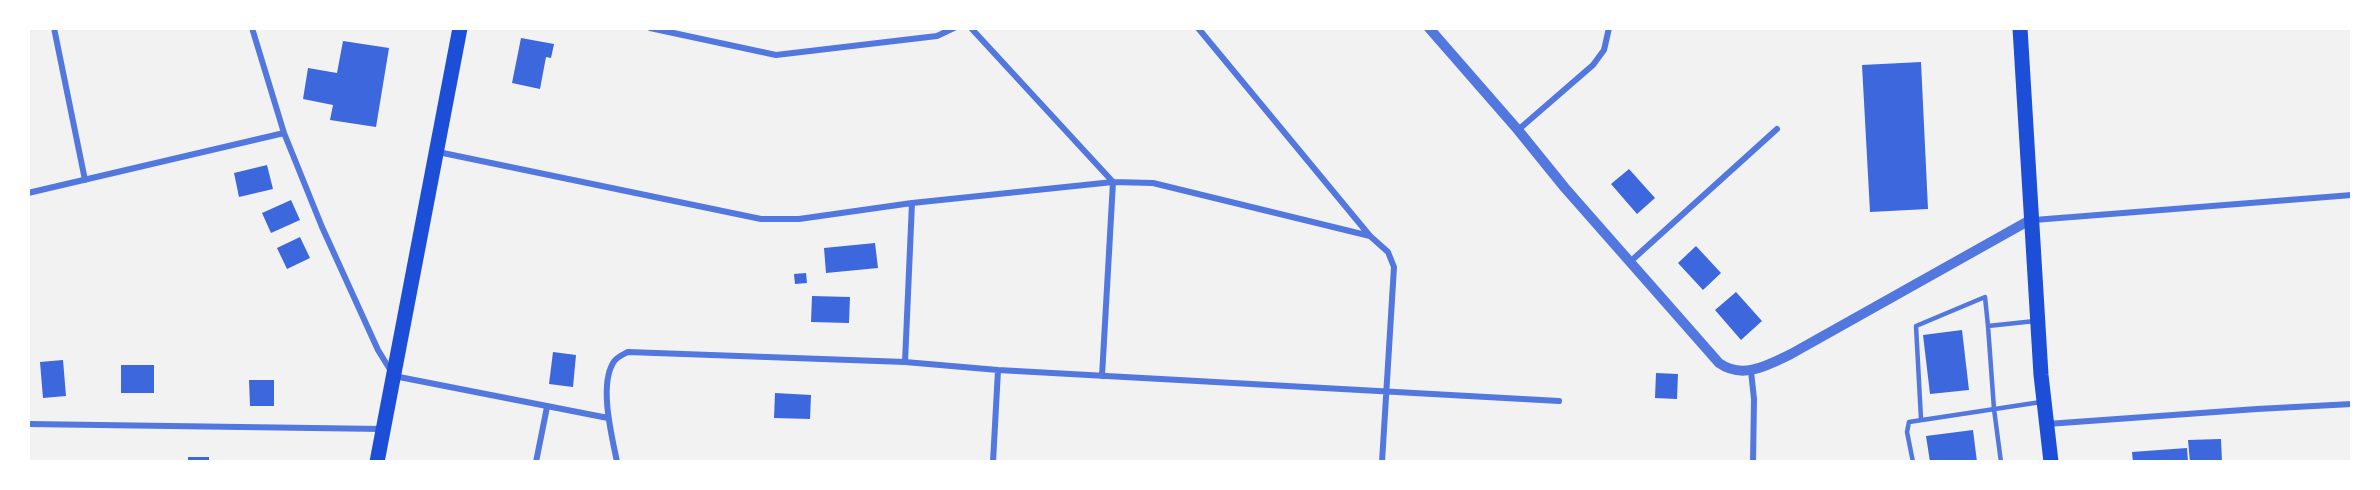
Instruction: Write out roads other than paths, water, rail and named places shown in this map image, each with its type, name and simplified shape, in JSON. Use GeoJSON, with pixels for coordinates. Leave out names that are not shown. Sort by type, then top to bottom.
{"type":"FeatureCollection","features":[{"type":"Feature","properties":{"kind":"main road"},"geometry":{"type":"LineString","coordinates":[[377,462],[460,28]]}},
{"type":"Feature","properties":{"kind":"main road"},"geometry":{"type":"LineString","coordinates":[[2020,28],[2037,321],[2043,402],[2051,462]]}},
{"type":"Feature","properties":{"kind":"street"},"geometry":{"type":"LineString","coordinates":[[54,28],[85,180]]}},
{"type":"Feature","properties":{"kind":"street"},"geometry":{"type":"LineString","coordinates":[[252,28],[284,133],[322,227],[378,350],[394,376],[608,418]]}},
{"type":"Feature","properties":{"kind":"street"},"geometry":{"type":"LineString","coordinates":[[655,29],[776,55],[937,36],[954,28]]}},
{"type":"Feature","properties":{"kind":"street"},"geometry":{"type":"LineString","coordinates":[[971,28],[1113,182],[1102,376]]}},
{"type":"Feature","properties":{"kind":"street"},"geometry":{"type":"LineString","coordinates":[[1198,28],[1370,236],[1388,252],[1394,267],[1382,462]]}},
{"type":"Feature","properties":{"kind":"street"},"geometry":{"type":"LineString","coordinates":[[1429,28],[1565,188],[1719,363],[1729,370],[1751,371],[1791,354],[2030,220],[2352,195]]}},
{"type":"Feature","properties":{"kind":"street"},"geometry":{"type":"LineString","coordinates":[[1518,130],[1593,65],[1605,50],[1609,28]]}},
{"type":"Feature","properties":{"kind":"street"},"geometry":{"type":"LineString","coordinates":[[1631,261],[1777,129]]}},
{"type":"Feature","properties":{"kind":"street"},"geometry":{"type":"LineString","coordinates":[[28,193],[284,133]]}},
{"type":"Feature","properties":{"kind":"street"},"geometry":{"type":"LineString","coordinates":[[437,152],[761,219],[799,219],[912,203],[1113,182],[1153,183],[1370,236]]}},
{"type":"Feature","properties":{"kind":"street"},"geometry":{"type":"LineString","coordinates":[[905,362],[912,203]]}},
{"type":"Feature","properties":{"kind":"street"},"geometry":{"type":"LineString","coordinates":[[617,462],[608,418],[609,372],[613,362],[628,352],[905,362],[998,370],[1559,401]]}},
{"type":"Feature","properties":{"kind":"street"},"geometry":{"type":"LineString","coordinates":[[993,462],[998,370]]}},
{"type":"Feature","properties":{"kind":"street"},"geometry":{"type":"LineString","coordinates":[[1751,371],[1754,399],[1753,462]]}},
{"type":"Feature","properties":{"kind":"street"},"geometry":{"type":"LineString","coordinates":[[2046,424],[2257,408],[2352,404]]}},
{"type":"Feature","properties":{"kind":"street"},"geometry":{"type":"LineString","coordinates":[[536,462],[547,407]]}},
{"type":"Feature","properties":{"kind":"street"},"geometry":{"type":"LineString","coordinates":[[28,424],[384,429]]}},
{"type":"Feature","properties":{"kind":"lane"},"geometry":{"type":"LineString","coordinates":[[1921,419],[1916,326],[1985,297],[1994,409],[2001,462]]}},
{"type":"Feature","properties":{"kind":"lane"},"geometry":{"type":"LineString","coordinates":[[1988,326],[2037,321]]}},
{"type":"Feature","properties":{"kind":"lane"},"geometry":{"type":"LineString","coordinates":[[1913,462],[1907,432],[1909,422],[2043,402]]}}]}
